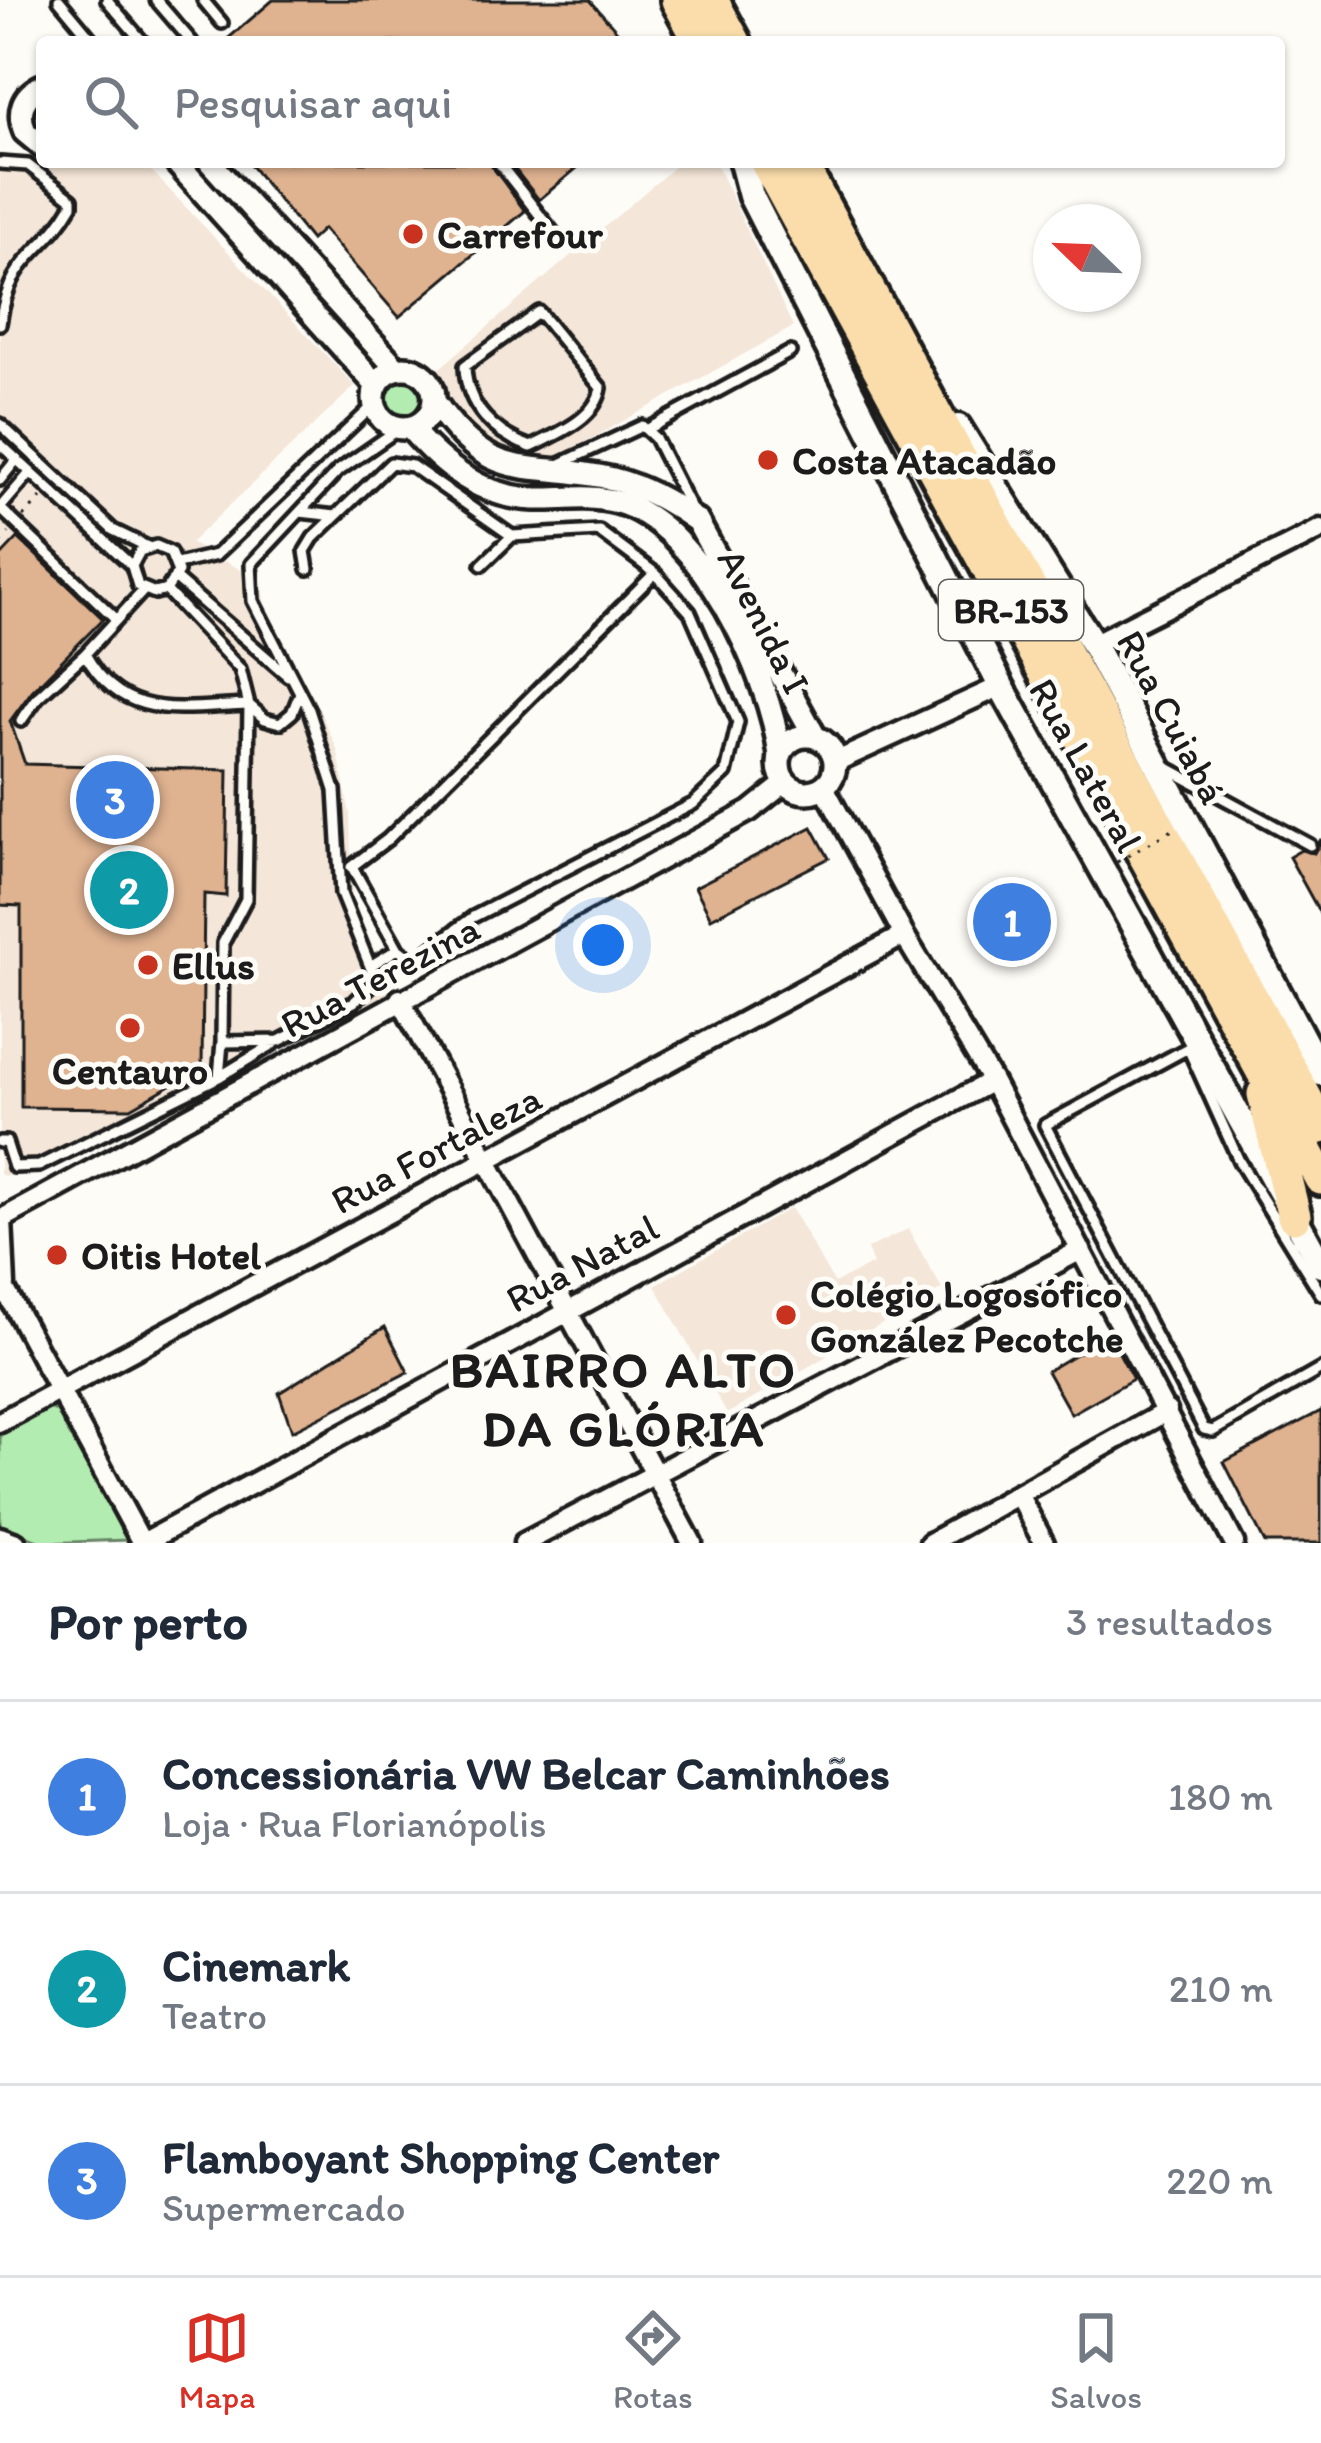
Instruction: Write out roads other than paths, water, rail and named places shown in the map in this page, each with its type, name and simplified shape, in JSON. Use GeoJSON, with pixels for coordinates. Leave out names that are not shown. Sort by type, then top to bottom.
{"type":"FeatureCollection","features":[{"type":"Feature","properties":{"kind":"highway"},"geometry":{"type":"LineString","coordinates":[[678,0],[698,36]]}},
{"type":"Feature","properties":{"kind":"highway"},"geometry":{"type":"LineString","coordinates":[[711,0],[731,36]]}},
{"type":"Feature","properties":{"kind":"highway","name":"BR-153"},"geometry":{"type":"LineString","coordinates":[[770,168],[1321,1178]]}},
{"type":"Feature","properties":{"kind":"highway","name":"BR-153"},"geometry":{"type":"LineString","coordinates":[[802,168],[1321,1127]]}},
{"type":"Feature","properties":{"kind":"highway"},"geometry":{"type":"LineString","coordinates":[[1255,1057],[1294,1216]]}},
{"type":"Feature","properties":{"kind":"main road","name":"Rua Lateral"},"geometry":{"type":"LineString","coordinates":[[744,168],[752,196],[1000,686],[1321,1265]]}},
{"type":"Feature","properties":{"kind":"main road","name":"Rua Cuiabá"},"geometry":{"type":"LineString","coordinates":[[864,283],[1093,644],[1321,1073]]}},
{"type":"Feature","properties":{"kind":"street"},"geometry":{"type":"LineString","coordinates":[[0,106],[23,102],[36,91]]}},
{"type":"Feature","properties":{"kind":"street"},"geometry":{"type":"LineString","coordinates":[[23,102],[23,129],[36,141]]}},
{"type":"Feature","properties":{"kind":"street"},"geometry":{"type":"LineString","coordinates":[[0,132],[23,129]]}},
{"type":"Feature","properties":{"kind":"street"},"geometry":{"type":"LineString","coordinates":[[181,168],[376,395],[384,420],[405,428],[426,418],[434,401],[424,375],[397,369],[215,168]]}},
{"type":"Feature","properties":{"kind":"street"},"geometry":{"type":"LineString","coordinates":[[376,395],[397,369]]}},
{"type":"Feature","properties":{"kind":"street","name":"Avenida I"},"geometry":{"type":"LineString","coordinates":[[434,401],[469,444],[516,470],[614,479],[673,504],[697,521],[815,737]]}},
{"type":"Feature","properties":{"kind":"street","name":"Avenida I"},"geometry":{"type":"LineString","coordinates":[[405,428],[473,484],[533,499],[615,501],[665,526],[696,561],[759,675],[780,756]]}},
{"type":"Feature","properties":{"kind":"street"},"geometry":{"type":"LineString","coordinates":[[1093,644],[1320,534]]}},
{"type":"Feature","properties":{"kind":"street"},"geometry":{"type":"LineString","coordinates":[[824,787],[835,762],[1000,686]]}},
{"type":"Feature","properties":{"kind":"street"},"geometry":{"type":"LineString","coordinates":[[824,787],[803,792],[785,783],[780,756],[798,738],[815,737],[828,744],[835,762]]}},
{"type":"Feature","properties":{"kind":"street","name":"Rua Terezina"},"geometry":{"type":"LineString","coordinates":[[1,1218],[750,812],[785,783]]}},
{"type":"Feature","properties":{"kind":"street"},"geometry":{"type":"LineString","coordinates":[[824,787],[992,1081],[1234,1543]]}},
{"type":"Feature","properties":{"kind":"street","name":"Rua Fortaleza"},"geometry":{"type":"LineString","coordinates":[[0,1422],[904,934]]}},
{"type":"Feature","properties":{"kind":"street"},"geometry":{"type":"LineString","coordinates":[[400,999],[692,1543]]}},
{"type":"Feature","properties":{"kind":"street","name":"Rua Natal"},"geometry":{"type":"LineString","coordinates":[[142,1543],[992,1081]]}},
{"type":"Feature","properties":{"kind":"street"},"geometry":{"type":"LineString","coordinates":[[1,1218],[3,1282],[142,1543]]}},
{"type":"Feature","properties":{"kind":"street"},"geometry":{"type":"LineString","coordinates":[[524,1543],[1081,1250]]}},
{"type":"Feature","properties":{"kind":"street"},"geometry":{"type":"LineString","coordinates":[[930,1543],[1167,1411]]}},
{"type":"Feature","properties":{"kind":"street"},"geometry":{"type":"LineString","coordinates":[[1018,1496],[1044,1543]]}},
{"type":"Feature","properties":{"kind":"street"},"geometry":{"type":"LineString","coordinates":[[0,1537],[16,1543]]}},
{"type":"Feature","properties":{"kind":"lane"},"geometry":{"type":"LineString","coordinates":[[59,0],[89,36]]}},
{"type":"Feature","properties":{"kind":"lane"},"geometry":{"type":"LineString","coordinates":[[106,0],[138,36]]}},
{"type":"Feature","properties":{"kind":"lane"},"geometry":{"type":"LineString","coordinates":[[157,0],[187,36]]}},
{"type":"Feature","properties":{"kind":"lane"},"geometry":{"type":"LineString","coordinates":[[203,0],[222,22]]}},
{"type":"Feature","properties":{"kind":"lane"},"geometry":{"type":"LineString","coordinates":[[0,164],[28,165],[72,199],[68,213],[21,260],[4,296],[0,324]]}},
{"type":"Feature","properties":{"kind":"lane"},"geometry":{"type":"LineString","coordinates":[[503,168],[560,242]]}},
{"type":"Feature","properties":{"kind":"lane"},"geometry":{"type":"LineString","coordinates":[[539,312],[601,388],[598,401],[566,429],[532,447],[500,436],[466,387],[465,366],[539,312]]}},
{"type":"Feature","properties":{"kind":"lane"},"geometry":{"type":"LineString","coordinates":[[544,472],[630,428],[649,430],[790,352]]}},
{"type":"Feature","properties":{"kind":"lane"},"geometry":{"type":"LineString","coordinates":[[177,565],[215,555],[376,395]]}},
{"type":"Feature","properties":{"kind":"lane"},"geometry":{"type":"LineString","coordinates":[[0,424],[113,530],[148,548],[164,548],[177,565],[176,579],[166,590]]}},
{"type":"Feature","properties":{"kind":"lane"},"geometry":{"type":"LineString","coordinates":[[3,1142],[14,1168],[39,1166],[219,1077],[362,996],[376,981],[341,894],[346,868],[335,790],[300,693],[253,601],[249,581],[251,564],[338,470],[405,428]]}},
{"type":"Feature","properties":{"kind":"lane"},"geometry":{"type":"LineString","coordinates":[[566,429],[582,453]]}},
{"type":"Feature","properties":{"kind":"lane"},"geometry":{"type":"LineString","coordinates":[[649,430],[697,521]]}},
{"type":"Feature","properties":{"kind":"lane"},"geometry":{"type":"LineString","coordinates":[[0,444],[132,566],[134,580],[144,590]]}},
{"type":"Feature","properties":{"kind":"lane"},"geometry":{"type":"LineString","coordinates":[[0,480],[17,459]]}},
{"type":"Feature","properties":{"kind":"lane"},"geometry":{"type":"LineString","coordinates":[[308,569],[305,551],[391,463],[412,466],[512,536],[599,531],[655,573],[690,612],[738,722],[726,773],[693,804],[472,917],[414,961],[398,949],[346,868]]}},
{"type":"Feature","properties":{"kind":"lane"},"geometry":{"type":"LineString","coordinates":[[30,472],[0,508],[115,617]]}},
{"type":"Feature","properties":{"kind":"lane"},"geometry":{"type":"LineString","coordinates":[[300,512],[336,516]]}},
{"type":"Feature","properties":{"kind":"lane"},"geometry":{"type":"LineString","coordinates":[[482,566],[512,536]]}},
{"type":"Feature","properties":{"kind":"lane"},"geometry":{"type":"LineString","coordinates":[[132,566],[148,548]]}},
{"type":"Feature","properties":{"kind":"lane"},"geometry":{"type":"LineString","coordinates":[[346,868],[388,839],[655,573]]}},
{"type":"Feature","properties":{"kind":"lane"},"geometry":{"type":"LineString","coordinates":[[176,579],[292,679]]}},
{"type":"Feature","properties":{"kind":"lane"},"geometry":{"type":"LineString","coordinates":[[21,721],[144,590],[166,590],[240,669],[249,705],[246,898],[224,943],[219,1077]]}},
{"type":"Feature","properties":{"kind":"lane"},"geometry":{"type":"LineString","coordinates":[[85,654],[130,702],[149,707],[249,705],[265,719],[280,723],[292,713],[300,693]]}},
{"type":"Feature","properties":{"kind":"lane"},"geometry":{"type":"LineString","coordinates":[[1155,761],[1310,845]]}},
{"type":"Feature","properties":{"kind":"lane"},"geometry":{"type":"LineString","coordinates":[[370,965],[398,949]]}},
{"type":"Feature","properties":{"kind":"lane"},"geometry":{"type":"LineString","coordinates":[[222,1042],[279,1040]]}},
{"type":"Feature","properties":{"kind":"lane"},"geometry":{"type":"LineString","coordinates":[[1321,1294],[1239,1161],[1188,1048],[1045,1125],[1204,1429],[1213,1431],[1321,1369]]}},
{"type":"Feature","properties":{"kind":"lane"},"geometry":{"type":"LineString","coordinates":[[1081,1250],[1106,1235]]}},
{"type":"Feature","properties":{"kind":"place","name":"Carrefour"},"geometry":{"type":"Point","coordinates":[413,234]}},
{"type":"Feature","properties":{"kind":"place","name":"Costa Atacadão"},"geometry":{"type":"Point","coordinates":[768,460]}},
{"type":"Feature","properties":{"kind":"place","name":"Flamboyant Shopping Center"},"geometry":{"type":"Point","coordinates":[115,800]}},
{"type":"Feature","properties":{"kind":"place","name":"Cinemark"},"geometry":{"type":"Point","coordinates":[129,890]}},
{"type":"Feature","properties":{"kind":"place","name":"Concessionária VW Belcar Caminhões"},"geometry":{"type":"Point","coordinates":[1012,922]}},
{"type":"Feature","properties":{"kind":"place","name":"Ellus"},"geometry":{"type":"Point","coordinates":[148,965]}},
{"type":"Feature","properties":{"kind":"place","name":"Centauro"},"geometry":{"type":"Point","coordinates":[130,1028]}},
{"type":"Feature","properties":{"kind":"place","name":"Oitis Hotel"},"geometry":{"type":"Point","coordinates":[57,1255]}},
{"type":"Feature","properties":{"kind":"place","name":"Colégio Logosófico González Pecotche"},"geometry":{"type":"Point","coordinates":[786,1315]}},
{"type":"Feature","properties":{"kind":"district","name":"BAIRRO ALTO DA GLÓRIA"},"geometry":{"type":"Point","coordinates":[624,1398]}}]}
